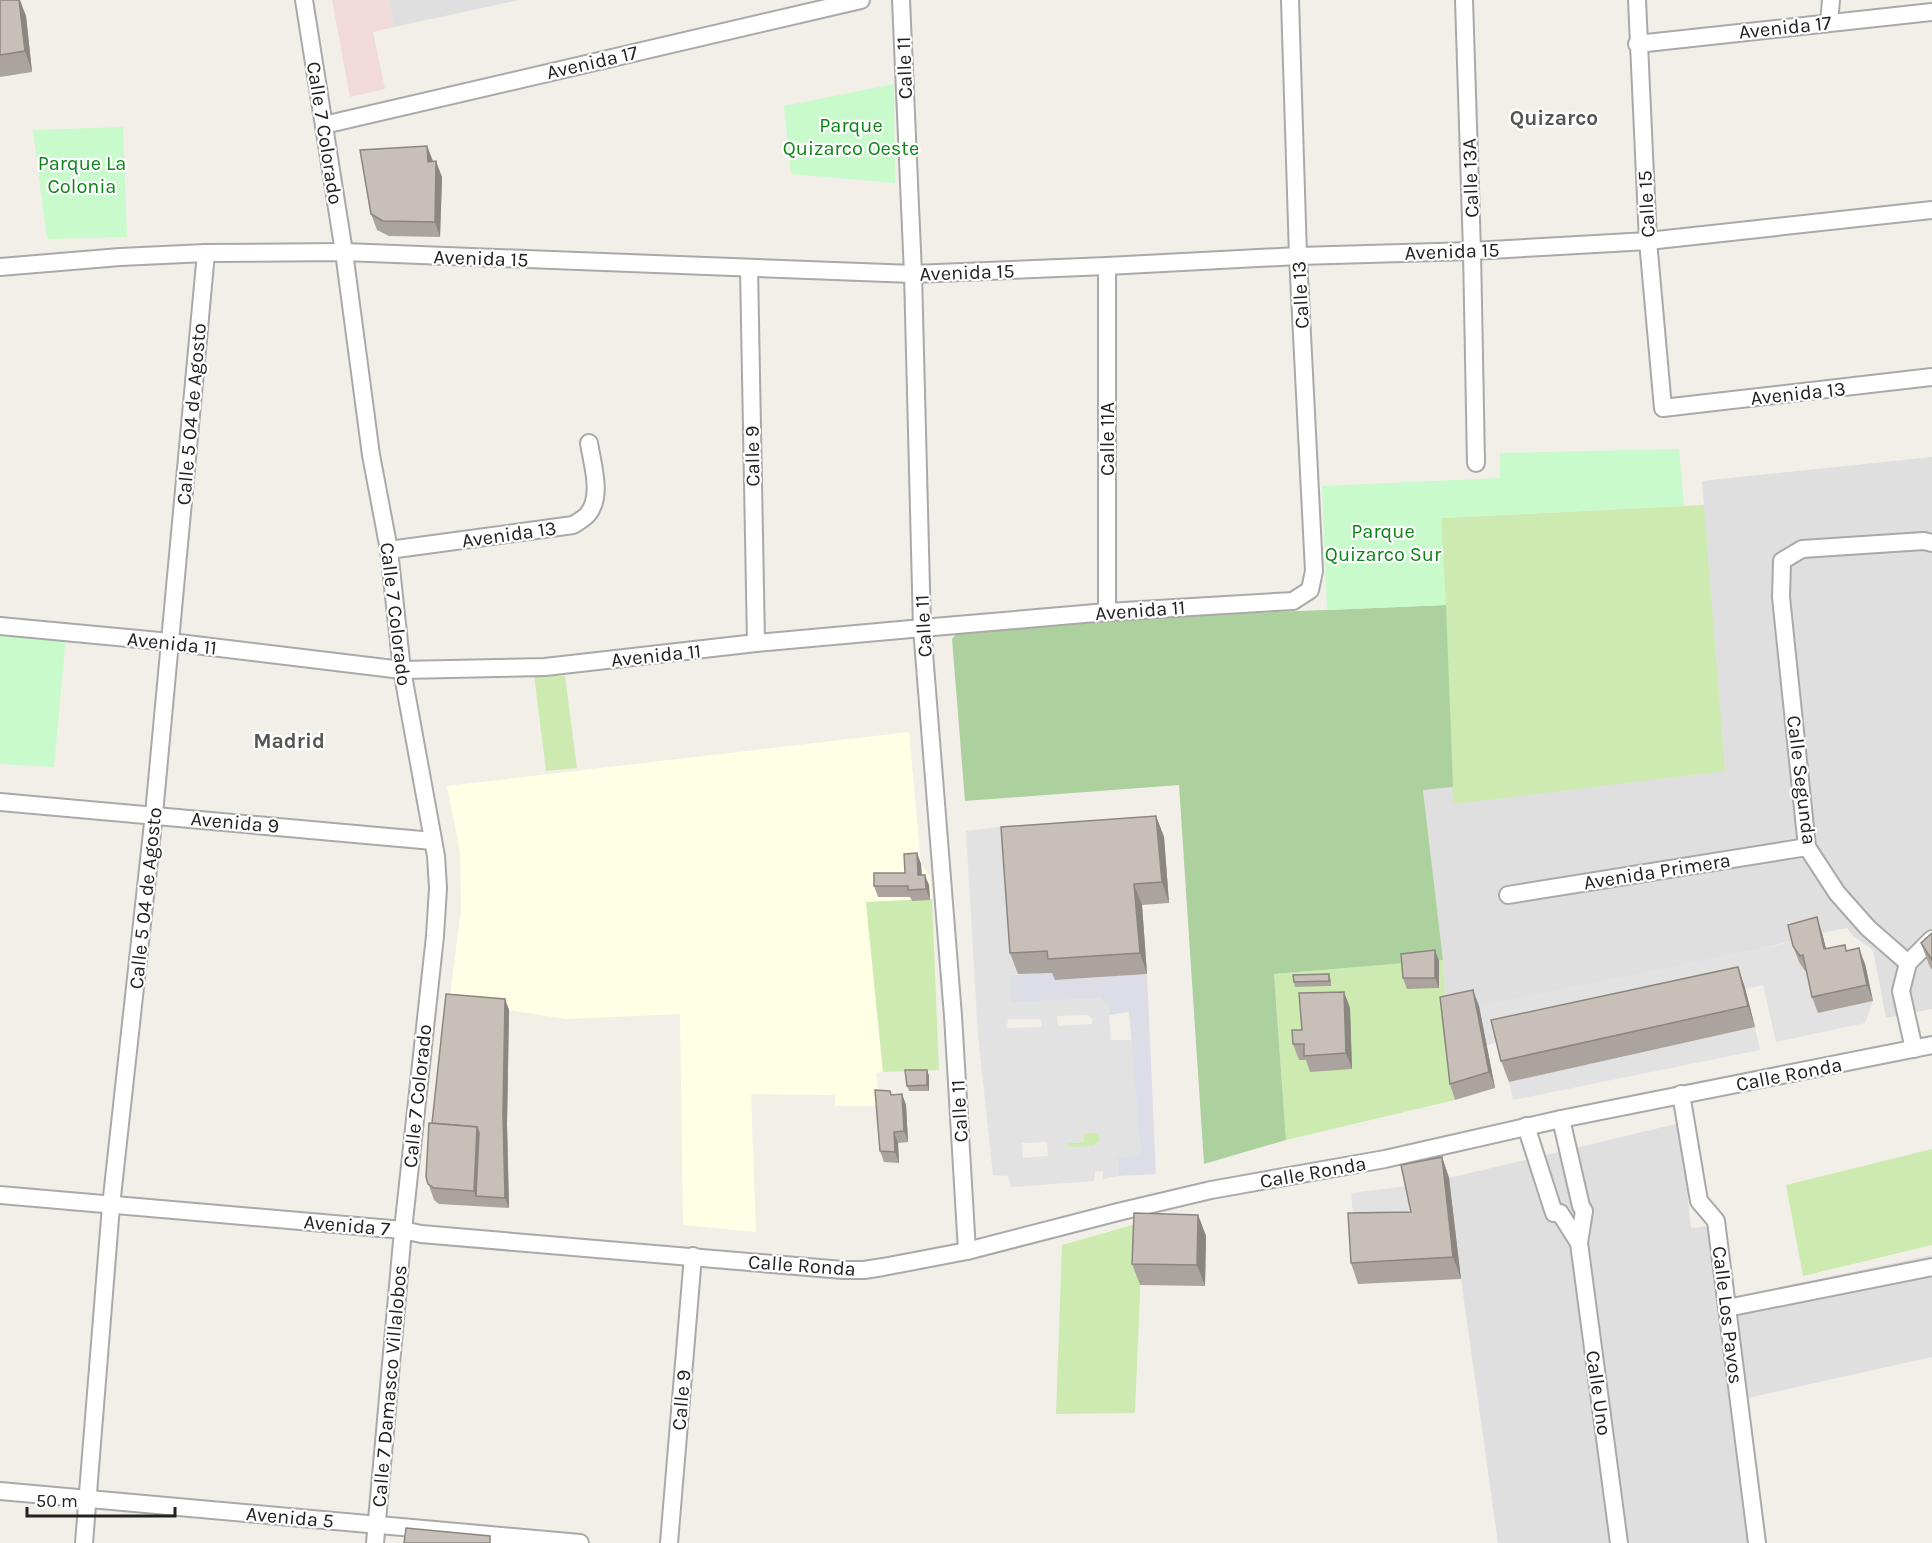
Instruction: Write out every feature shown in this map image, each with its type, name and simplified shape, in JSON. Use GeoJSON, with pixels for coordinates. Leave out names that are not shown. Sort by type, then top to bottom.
{"type":"FeatureCollection","features":[{"type":"Feature","properties":{"kind":"street","name":"Calle 7 Colorado"},"geometry":{"type":"LineString","coordinates":[[304,0],[344,252],[371,455],[389,550],[402,670],[433,841],[438,888],[435,936],[403,1230]]}},
{"type":"Feature","properties":{"kind":"street","name":"Avenida 17"},"geometry":{"type":"LineString","coordinates":[[324,125],[861,0]]}},
{"type":"Feature","properties":{"kind":"street","name":"Calle 11"},"geometry":{"type":"LineString","coordinates":[[901,0],[913,274],[922,628],[953,1016],[967,1251]]}},
{"type":"Feature","properties":{"kind":"street","name":"Calle 13"},"geometry":{"type":"LineString","coordinates":[[1290,0],[1298,256],[1314,571],[1310,590]]}},
{"type":"Feature","properties":{"kind":"street","name":"Calle 13A"},"geometry":{"type":"LineString","coordinates":[[1464,0],[1476,463]]}},
{"type":"Feature","properties":{"kind":"street","name":"Calle 15"},"geometry":{"type":"LineString","coordinates":[[1637,0],[1637,44],[1648,241],[1664,408]]}},
{"type":"Feature","properties":{"kind":"street"},"geometry":{"type":"LineString","coordinates":[[1829,22],[1831,0]]}},
{"type":"Feature","properties":{"kind":"street","name":"Avenida 17"},"geometry":{"type":"LineString","coordinates":[[1637,44],[1932,12]]}},
{"type":"Feature","properties":{"kind":"street","name":"Avenida 15"},"geometry":{"type":"LineString","coordinates":[[0,267],[120,257],[206,253],[344,252],[913,274],[1298,256],[1472,251],[1648,241],[1932,210]]}},
{"type":"Feature","properties":{"kind":"street","name":"Calle 5 04 de Agosto"},"geometry":{"type":"LineString","coordinates":[[84,1543],[111,1206],[154,814],[206,253]]}},
{"type":"Feature","properties":{"kind":"street","name":"Calle 11A"},"geometry":{"type":"LineString","coordinates":[[1107,266],[1107,612]]}},
{"type":"Feature","properties":{"kind":"street","name":"Calle 9"},"geometry":{"type":"LineString","coordinates":[[749,268],[756,643]]}},
{"type":"Feature","properties":{"kind":"street","name":"Avenida 13"},"geometry":{"type":"LineString","coordinates":[[1664,408],[1932,377]]}},
{"type":"Feature","properties":{"kind":"street","name":"Avenida 13"},"geometry":{"type":"LineString","coordinates":[[389,550],[573,525],[588,514],[594,504],[596,491],[589,443]]}},
{"type":"Feature","properties":{"kind":"street","name":"Calle Segunda"},"geometry":{"type":"LineString","coordinates":[[1908,963],[1868,928],[1837,893],[1807,847],[1781,597],[1782,561],[1802,549],[1924,541],[1932,543]]}},
{"type":"Feature","properties":{"kind":"street","name":"Avenida 11"},"geometry":{"type":"LineString","coordinates":[[0,626],[170,642],[402,670],[545,667],[756,643],[922,628],[1107,612],[1293,601],[1310,590]]}},
{"type":"Feature","properties":{"kind":"street","name":"Avenida 9"},"geometry":{"type":"LineString","coordinates":[[0,801],[433,841]]}},
{"type":"Feature","properties":{"kind":"street","name":"Avenida Primera"},"geometry":{"type":"LineString","coordinates":[[1508,895],[1807,847]]}},
{"type":"Feature","properties":{"kind":"street"},"geometry":{"type":"LineString","coordinates":[[1914,1049],[1901,991],[1908,963],[1932,939]]}},
{"type":"Feature","properties":{"kind":"street","name":"Calle Ronda"},"geometry":{"type":"LineString","coordinates":[[693,1256],[864,1270],[967,1251],[1211,1190],[1385,1159],[1526,1126],[1932,1045]]}},
{"type":"Feature","properties":{"kind":"street","name":"Calle Los Pavos"},"geometry":{"type":"LineString","coordinates":[[1681,1094],[1699,1201],[1716,1221],[1757,1543]]}},
{"type":"Feature","properties":{"kind":"street","name":"Calle Uno"},"geometry":{"type":"LineString","coordinates":[[1561,1119],[1584,1211],[1579,1243],[1619,1543]]}},
{"type":"Feature","properties":{"kind":"street","name":"Calle Uno"},"geometry":{"type":"LineString","coordinates":[[1526,1126],[1554,1213],[1560,1213],[1579,1243]]}},
{"type":"Feature","properties":{"kind":"street","name":"Avenida 7"},"geometry":{"type":"LineString","coordinates":[[0,1195],[403,1230],[421,1234],[693,1256]]}},
{"type":"Feature","properties":{"kind":"street","name":"Calle 7 Damasco Villalobos"},"geometry":{"type":"LineString","coordinates":[[375,1543],[403,1230]]}},
{"type":"Feature","properties":{"kind":"street","name":"Calle 9"},"geometry":{"type":"LineString","coordinates":[[669,1543],[693,1256]]}},
{"type":"Feature","properties":{"kind":"street"},"geometry":{"type":"LineString","coordinates":[[1727,1308],[1932,1267]]}},
{"type":"Feature","properties":{"kind":"street","name":"Avenida 5"},"geometry":{"type":"LineString","coordinates":[[0,1491],[580,1543]]}},
{"type":"Feature","properties":{"kind":"shaded area"},"geometry":{"type":"Polygon","coordinates":[[[332,0],[388,0],[394,27],[373,32],[385,89],[350,97],[332,0]]]}},
{"type":"Feature","properties":{"kind":"shaded area"},"geometry":{"type":"Polygon","coordinates":[[[388,0],[519,0],[394,27],[388,0]]]}},
{"type":"Feature","properties":{"kind":"shaded area"},"geometry":{"type":"Polygon","coordinates":[[[1932,457],[1932,1009],[1886,1018],[1873,950],[1853,936],[1847,928],[1756,950],[1446,1013],[1443,960],[1423,789],[1453,787],[1453,803],[1724,771],[1702,481],[1932,457]]]}},
{"type":"Feature","properties":{"kind":"shaded area"},"geometry":{"type":"Polygon","coordinates":[[[909,732],[921,864],[930,876],[932,899],[866,902],[883,1072],[876,1073],[880,1106],[835,1106],[835,1095],[751,1094],[756,1232],[683,1225],[680,1014],[566,1019],[449,1004],[461,910],[460,852],[447,786],[909,732]]]}},
{"type":"Feature","properties":{"kind":"shaded area"},"geometry":{"type":"Polygon","coordinates":[[[1007,826],[1018,974],[1011,975],[1104,1000],[1108,1003],[1111,1040],[1132,1040],[1141,1156],[1117,1157],[1118,1176],[1103,1179],[1103,1171],[1095,1171],[1094,1181],[1011,1187],[1008,1176],[993,1175],[978,1035],[966,831],[1007,826]],[[1088,1015],[1057,1016],[1058,1026],[1092,1024],[1092,1018],[1088,1015]],[[1008,1019],[1007,1028],[1042,1027],[1040,1019],[1008,1019]],[[1084,1133],[1084,1142],[1068,1143],[1068,1147],[1094,1146],[1099,1142],[1099,1133],[1084,1133]],[[1047,1142],[1022,1143],[1023,1158],[1048,1156],[1047,1142]]]}},
{"type":"Feature","properties":{"kind":"shaded area"},"geometry":{"type":"Polygon","coordinates":[[[1794,941],[1809,971],[1818,1013],[1873,1001],[1865,1023],[1776,1042],[1763,985],[1486,1045],[1478,1006],[1794,941]]]}},
{"type":"Feature","properties":{"kind":"shaded area"},"geometry":{"type":"Polygon","coordinates":[[[1055,972],[1056,980],[1147,974],[1156,1174],[1118,1176],[1117,1157],[1141,1155],[1129,1012],[1109,1015],[1108,1003],[1099,998],[1011,1002],[1011,975],[1055,972]]]}},
{"type":"Feature","properties":{"kind":"shaded area"},"geometry":{"type":"Polygon","coordinates":[[[1755,1027],[1760,1050],[1513,1100],[1509,1082],[1755,1027]]]}},
{"type":"Feature","properties":{"kind":"shaded area"},"geometry":{"type":"Polygon","coordinates":[[[1680,1123],[1691,1228],[1707,1226],[1748,1543],[1498,1543],[1449,1178],[1680,1123]]]}},
{"type":"Feature","properties":{"kind":"shaded area"},"geometry":{"type":"Polygon","coordinates":[[[1408,1186],[1418,1233],[1355,1234],[1351,1193],[1408,1186]]]}},
{"type":"Feature","properties":{"kind":"shaded area"},"geometry":{"type":"Polygon","coordinates":[[[1932,1255],[1932,1357],[1748,1398],[1735,1297],[1932,1255]]]}},
{"type":"Feature","properties":{"kind":"green space","name":"Parque Quizarco Oeste"},"geometry":{"type":"Polygon","coordinates":[[[894,84],[895,183],[791,174],[784,106],[894,84]]]}},
{"type":"Feature","properties":{"kind":"green space","name":"Parque La Colonia"},"geometry":{"type":"Polygon","coordinates":[[[123,127],[127,237],[47,239],[33,130],[123,127]]]}},
{"type":"Feature","properties":{"kind":"green space","name":"Parque Quizarco Sur"},"geometry":{"type":"Polygon","coordinates":[[[1679,449],[1684,506],[1441,518],[1446,605],[1327,610],[1322,486],[1500,478],[1500,453],[1679,449]]]}},
{"type":"Feature","properties":{"kind":"green space"},"geometry":{"type":"Polygon","coordinates":[[[1704,505],[1725,771],[1453,804],[1441,518],[1704,505]]]}},
{"type":"Feature","properties":{"kind":"green space"},"geometry":{"type":"Polygon","coordinates":[[[1446,605],[1453,787],[1423,790],[1443,960],[1274,974],[1286,1140],[1204,1164],[1179,785],[965,801],[952,639],[963,625],[1446,605]]]}},
{"type":"Feature","properties":{"kind":"green space"},"geometry":{"type":"Polygon","coordinates":[[[0,630],[66,636],[54,767],[0,764],[0,630]]]}},
{"type":"Feature","properties":{"kind":"green space"},"geometry":{"type":"Polygon","coordinates":[[[534,675],[565,676],[577,768],[546,771],[534,675]]]}},
{"type":"Feature","properties":{"kind":"green space"},"geometry":{"type":"Polygon","coordinates":[[[932,899],[939,1070],[883,1072],[866,902],[932,899]]]}},
{"type":"Feature","properties":{"kind":"green space"},"geometry":{"type":"Polygon","coordinates":[[[1443,960],[1455,1100],[1286,1140],[1274,974],[1443,960]]]}},
{"type":"Feature","properties":{"kind":"green space"},"geometry":{"type":"Polygon","coordinates":[[[1083,1133],[1099,1133],[1099,1142],[1094,1146],[1068,1148],[1067,1143],[1084,1142],[1083,1133]]]}},
{"type":"Feature","properties":{"kind":"green space"},"geometry":{"type":"Polygon","coordinates":[[[1932,1149],[1932,1245],[1803,1276],[1786,1185],[1932,1149]]]}},
{"type":"Feature","properties":{"kind":"green space"},"geometry":{"type":"Polygon","coordinates":[[[1143,1222],[1135,1413],[1056,1414],[1062,1245],[1143,1222]]]}},
{"type":"Feature","properties":{"kind":"building"},"geometry":{"type":"Polygon","coordinates":[[[0,0],[19,0],[25,51],[0,55],[0,0]]]}},
{"type":"Feature","properties":{"kind":"building"},"geometry":{"type":"Polygon","coordinates":[[[427,146],[428,162],[436,161],[435,222],[383,221],[371,214],[360,150],[427,146]]]}},
{"type":"Feature","properties":{"kind":"building"},"geometry":{"type":"Polygon","coordinates":[[[1156,816],[1162,882],[1134,884],[1140,953],[1048,959],[1047,951],[1010,953],[1001,827],[1156,816]]]}},
{"type":"Feature","properties":{"kind":"building"},"geometry":{"type":"Polygon","coordinates":[[[917,853],[918,875],[925,875],[926,889],[908,890],[908,886],[874,886],[874,873],[905,873],[904,854],[917,853]]]}},
{"type":"Feature","properties":{"kind":"building"},"geometry":{"type":"Polygon","coordinates":[[[1817,917],[1824,949],[1845,945],[1846,951],[1859,948],[1867,985],[1812,997],[1803,955],[1800,956],[1793,946],[1788,925],[1817,917]]]}},
{"type":"Feature","properties":{"kind":"building"},"geometry":{"type":"Polygon","coordinates":[[[1932,933],[1932,960],[1921,943],[1932,933]]]}},
{"type":"Feature","properties":{"kind":"building"},"geometry":{"type":"Polygon","coordinates":[[[1435,950],[1435,978],[1403,978],[1401,954],[1435,950]]]}},
{"type":"Feature","properties":{"kind":"building"},"geometry":{"type":"Polygon","coordinates":[[[1738,967],[1748,1006],[1501,1061],[1491,1020],[1738,967]]]}},
{"type":"Feature","properties":{"kind":"building"},"geometry":{"type":"Polygon","coordinates":[[[1329,974],[1329,981],[1294,982],[1293,975],[1329,974]]]}},
{"type":"Feature","properties":{"kind":"building"},"geometry":{"type":"Polygon","coordinates":[[[1473,990],[1489,1072],[1450,1084],[1440,997],[1473,990]]]}},
{"type":"Feature","properties":{"kind":"building"},"geometry":{"type":"Polygon","coordinates":[[[1344,992],[1346,1053],[1304,1056],[1304,1044],[1293,1044],[1292,1030],[1302,1030],[1299,993],[1344,992]]]}},
{"type":"Feature","properties":{"kind":"building"},"geometry":{"type":"Polygon","coordinates":[[[446,994],[505,999],[503,1114],[505,1198],[476,1196],[479,1133],[477,1127],[432,1123],[446,994]]]}},
{"type":"Feature","properties":{"kind":"building"},"geometry":{"type":"Polygon","coordinates":[[[905,1070],[927,1070],[927,1085],[907,1086],[905,1070]]]}},
{"type":"Feature","properties":{"kind":"building"},"geometry":{"type":"Polygon","coordinates":[[[875,1090],[890,1091],[891,1095],[902,1094],[904,1131],[894,1132],[895,1152],[880,1151],[875,1090]]]}},
{"type":"Feature","properties":{"kind":"building"},"geometry":{"type":"Polygon","coordinates":[[[429,1123],[477,1127],[474,1191],[434,1188],[428,1184],[426,1177],[429,1123]]]}},
{"type":"Feature","properties":{"kind":"building"},"geometry":{"type":"Polygon","coordinates":[[[1442,1157],[1453,1257],[1351,1263],[1348,1213],[1411,1212],[1401,1165],[1442,1157]]]}},
{"type":"Feature","properties":{"kind":"building"},"geometry":{"type":"Polygon","coordinates":[[[1134,1213],[1198,1215],[1197,1265],[1132,1264],[1134,1213]]]}},
{"type":"Feature","properties":{"kind":"building"},"geometry":{"type":"Polygon","coordinates":[[[406,1528],[490,1536],[490,1543],[404,1543],[406,1528]]]}},
{"type":"Feature","properties":{"kind":"district","name":"Quizarco"},"geometry":{"type":"Point","coordinates":[1554,118]}},
{"type":"Feature","properties":{"kind":"district","name":"Madrid"},"geometry":{"type":"Point","coordinates":[289,741]}}]}
